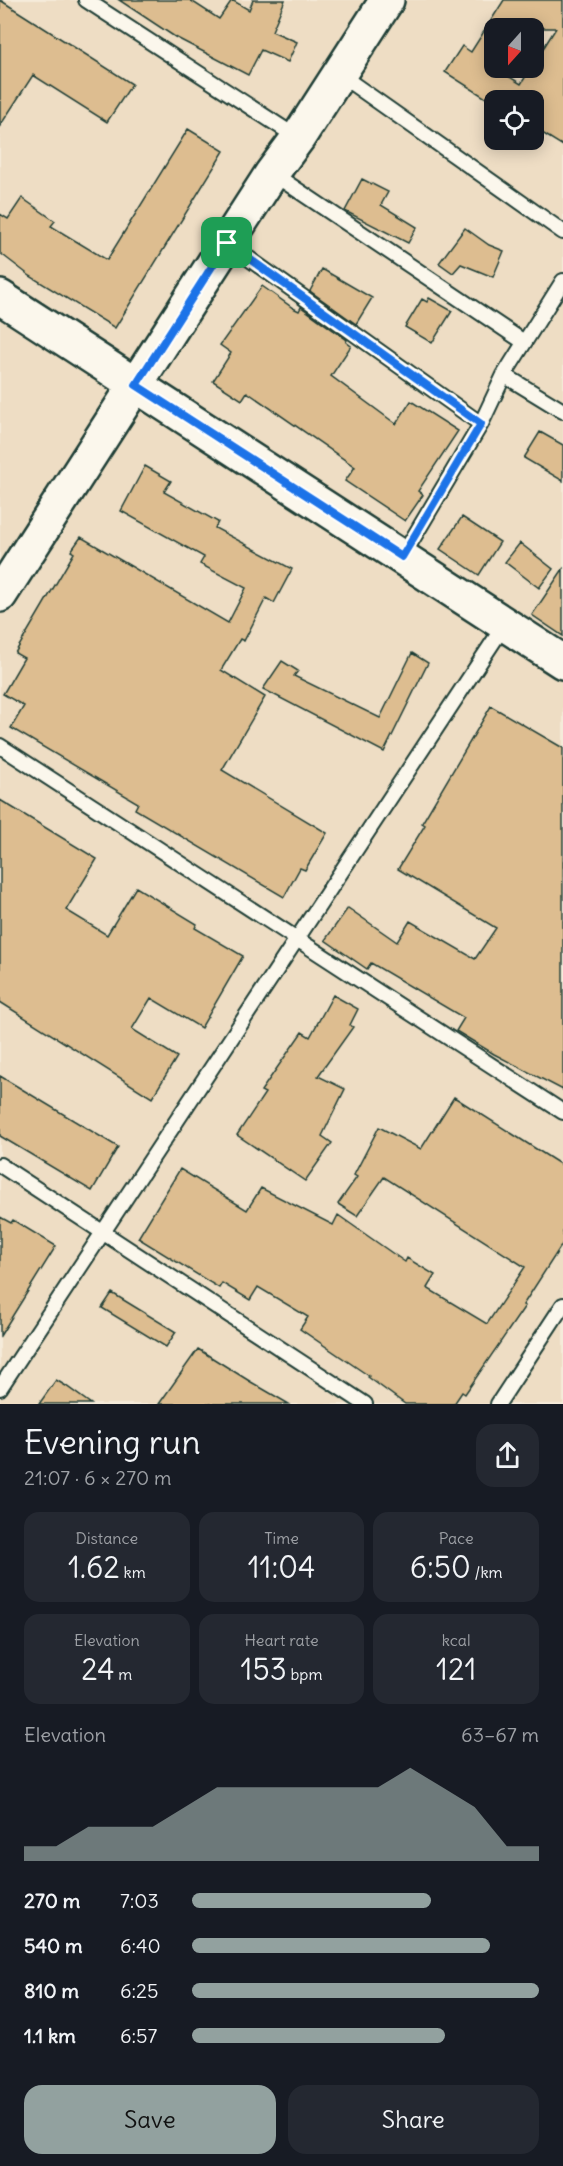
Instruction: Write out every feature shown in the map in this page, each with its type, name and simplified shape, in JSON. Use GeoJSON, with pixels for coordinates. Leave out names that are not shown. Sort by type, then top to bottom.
{"type":"FeatureCollection","features":[{"type":"Feature","properties":{"kind":"street"},"geometry":{"type":"LineString","coordinates":[[0,595],[272,173],[298,138],[387,0]]}},
{"type":"Feature","properties":{"kind":"street"},"geometry":{"type":"LineString","coordinates":[[0,297],[563,662]]}},
{"type":"Feature","properties":{"kind":"lane"},"geometry":{"type":"LineString","coordinates":[[86,0],[298,138]]}},
{"type":"Feature","properties":{"kind":"lane"},"geometry":{"type":"LineString","coordinates":[[339,74],[563,232]]}},
{"type":"Feature","properties":{"kind":"lane"},"geometry":{"type":"LineString","coordinates":[[272,173],[524,342]]}},
{"type":"Feature","properties":{"kind":"lane"},"geometry":{"type":"LineString","coordinates":[[227,243],[481,424]]}},
{"type":"Feature","properties":{"kind":"lane"},"geometry":{"type":"LineString","coordinates":[[402,557],[481,424],[504,375],[563,281]]}},
{"type":"Feature","properties":{"kind":"lane"},"geometry":{"type":"LineString","coordinates":[[504,375],[563,411]]}},
{"type":"Feature","properties":{"kind":"lane"},"geometry":{"type":"LineString","coordinates":[[0,1388],[505,624]]}},
{"type":"Feature","properties":{"kind":"lane"},"geometry":{"type":"LineString","coordinates":[[0,746],[563,1112]]}},
{"type":"Feature","properties":{"kind":"lane"},"geometry":{"type":"LineString","coordinates":[[0,1165],[365,1404]]}},
{"type":"Feature","properties":{"kind":"lane"},"geometry":{"type":"LineString","coordinates":[[498,1404],[563,1305]]}},
{"type":"Feature","properties":{"kind":"shaded area"},"geometry":{"type":"Polygon","coordinates":[[[0,0],[563,0],[563,1404],[0,1404],[0,0]]]}},
{"type":"Feature","properties":{"kind":"building"},"geometry":{"type":"Polygon","coordinates":[[[0,0],[132,84],[107,122],[33,75],[0,126],[0,0]]]}},
{"type":"Feature","properties":{"kind":"building"},"geometry":{"type":"Polygon","coordinates":[[[119,0],[190,0],[219,19],[232,0],[249,10],[253,0],[285,0],[272,31],[297,42],[288,62],[261,50],[248,75],[175,37],[119,0]]]}},
{"type":"Feature","properties":{"kind":"building"},"geometry":{"type":"Polygon","coordinates":[[[504,0],[563,0],[563,146],[544,134],[544,90],[484,90],[484,97],[445,72],[462,46],[471,52],[484,32],[484,78],[511,78],[521,84],[525,78],[544,78],[544,47],[556,28],[544,28],[544,18],[493,18],[504,0]]]}},
{"type":"Feature","properties":{"kind":"building"},"geometry":{"type":"Polygon","coordinates":[[[188,129],[224,151],[115,328],[30,276],[0,253],[0,214],[8,219],[22,198],[55,221],[51,226],[107,260],[188,129]]]}},
{"type":"Feature","properties":{"kind":"building"},"geometry":{"type":"Polygon","coordinates":[[[362,179],[388,192],[381,205],[417,227],[408,243],[345,211],[362,179]]]}},
{"type":"Feature","properties":{"kind":"building"},"geometry":{"type":"Polygon","coordinates":[[[465,228],[489,245],[504,251],[493,277],[461,264],[453,273],[439,263],[465,228]]]}},
{"type":"Feature","properties":{"kind":"building"},"geometry":{"type":"Polygon","coordinates":[[[322,269],[372,298],[356,324],[310,291],[322,269]]]}},
{"type":"Feature","properties":{"kind":"building"},"geometry":{"type":"Polygon","coordinates":[[[262,286],[293,308],[299,311],[301,307],[347,340],[346,342],[351,346],[331,376],[396,424],[411,401],[458,431],[418,491],[423,495],[405,521],[345,481],[355,467],[247,392],[242,400],[213,381],[231,353],[220,345],[262,286]]]}},
{"type":"Feature","properties":{"kind":"building"},"geometry":{"type":"Polygon","coordinates":[[[429,298],[452,311],[432,343],[405,327],[422,299],[427,302],[429,298]]]}},
{"type":"Feature","properties":{"kind":"building"},"geometry":{"type":"Polygon","coordinates":[[[540,432],[563,445],[563,481],[524,458],[540,432]]]}},
{"type":"Feature","properties":{"kind":"building"},"geometry":{"type":"Polygon","coordinates":[[[145,466],[171,481],[164,492],[218,522],[215,528],[292,569],[274,603],[266,598],[244,641],[240,639],[221,670],[265,697],[222,770],[327,833],[305,870],[300,868],[284,897],[135,809],[138,803],[11,728],[24,706],[3,694],[24,658],[15,653],[74,553],[71,551],[81,537],[228,623],[246,588],[200,564],[204,557],[121,511],[145,466]]]}},
{"type":"Feature","properties":{"kind":"building"},"geometry":{"type":"Polygon","coordinates":[[[462,517],[500,542],[479,575],[440,549],[462,517]]]}},
{"type":"Feature","properties":{"kind":"building"},"geometry":{"type":"Polygon","coordinates":[[[520,543],[553,569],[539,588],[505,562],[520,543]]]}},
{"type":"Feature","properties":{"kind":"building"},"geometry":{"type":"Polygon","coordinates":[[[563,569],[563,636],[532,615],[563,569]]]}},
{"type":"Feature","properties":{"kind":"building"},"geometry":{"type":"Polygon","coordinates":[[[412,653],[428,663],[384,752],[263,689],[282,661],[298,671],[294,676],[380,718],[412,653]]]}},
{"type":"Feature","properties":{"kind":"building"},"geometry":{"type":"Polygon","coordinates":[[[491,706],[563,748],[563,1090],[456,1031],[464,1018],[371,963],[367,969],[325,940],[348,908],[397,942],[410,921],[475,959],[496,928],[398,869],[425,825],[422,823],[491,706]]]}},
{"type":"Feature","properties":{"kind":"building"},"geometry":{"type":"Polygon","coordinates":[[[0,800],[97,859],[66,910],[107,935],[136,887],[197,924],[195,928],[243,956],[201,1028],[151,998],[132,1029],[177,1057],[152,1098],[0,1002],[0,800]]]}},
{"type":"Feature","properties":{"kind":"building"},"geometry":{"type":"Polygon","coordinates":[[[333,995],[358,1009],[350,1025],[353,1027],[318,1076],[345,1089],[322,1136],[332,1143],[305,1181],[237,1135],[265,1093],[261,1091],[302,1032],[310,1037],[333,995]]]}},
{"type":"Feature","properties":{"kind":"building"},"geometry":{"type":"Polygon","coordinates":[[[0,1076],[118,1147],[92,1191],[0,1136],[0,1076]]]}},
{"type":"Feature","properties":{"kind":"building"},"geometry":{"type":"Polygon","coordinates":[[[454,1097],[563,1166],[563,1243],[523,1305],[525,1306],[465,1394],[462,1392],[454,1404],[405,1404],[369,1376],[300,1329],[308,1317],[258,1287],[250,1300],[222,1283],[219,1288],[138,1238],[180,1169],[247,1210],[261,1188],[333,1225],[338,1215],[405,1262],[407,1258],[435,1275],[427,1288],[487,1324],[525,1267],[384,1177],[357,1216],[338,1204],[357,1177],[354,1175],[379,1127],[421,1149],[454,1097]]]}},
{"type":"Feature","properties":{"kind":"building"},"geometry":{"type":"Polygon","coordinates":[[[0,1217],[11,1223],[13,1220],[56,1246],[0,1336],[0,1217]]]}},
{"type":"Feature","properties":{"kind":"building"},"geometry":{"type":"Polygon","coordinates":[[[112,1293],[176,1332],[166,1347],[102,1308],[112,1293]]]}},
{"type":"Feature","properties":{"kind":"building"},"geometry":{"type":"Polygon","coordinates":[[[198,1349],[251,1382],[289,1404],[159,1404],[198,1349]]]}},
{"type":"Feature","properties":{"kind":"building"},"geometry":{"type":"Polygon","coordinates":[[[56,1380],[66,1386],[91,1404],[39,1404],[56,1380]]]}},
{"type":"Feature","properties":{"kind":"route"},"geometry":{"type":"LineString","coordinates":[[227,243],[481,424],[402,557],[136,385],[227,243]]}}]}
